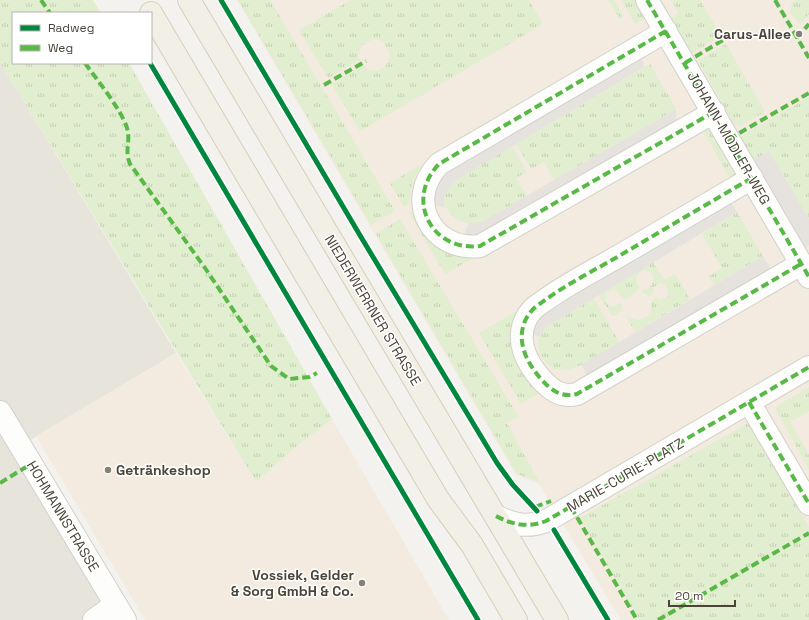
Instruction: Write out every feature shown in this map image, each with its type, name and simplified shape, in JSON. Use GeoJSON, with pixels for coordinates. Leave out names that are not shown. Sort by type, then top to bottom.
{"type":"FeatureCollection","features":[{"type":"Feature","properties":{"kind":"main road"},"geometry":{"type":"LineString","coordinates":[[143,0],[150,12]]}},
{"type":"Feature","properties":{"kind":"main road","name":"NIEDERWERRNER STRASSE"},"geometry":{"type":"LineString","coordinates":[[188,0],[557,620]]}},
{"type":"Feature","properties":{"kind":"main road"},"geometry":{"type":"LineString","coordinates":[[152,15],[438,499],[472,545],[516,620]]}},
{"type":"Feature","properties":{"kind":"street","name":"JOHANN-MODLER-WEG"},"geometry":{"type":"LineString","coordinates":[[647,0],[714,112],[805,271]]}},
{"type":"Feature","properties":{"kind":"street"},"geometry":{"type":"LineString","coordinates":[[666,31],[439,164],[431,172],[423,190],[424,211],[430,225],[442,237],[456,245],[468,248],[480,246],[714,112]]}},
{"type":"Feature","properties":{"kind":"street"},"geometry":{"type":"LineString","coordinates":[[752,178],[585,275],[534,308],[525,321],[522,341],[525,355],[533,370],[545,383],[559,394],[565,396],[577,394],[805,271]]}},
{"type":"Feature","properties":{"kind":"street","name":"MARIE-CURIE-PLATZ"},"geometry":{"type":"LineString","coordinates":[[496,516],[522,526],[531,526],[546,521],[809,367]]}},
{"type":"Feature","properties":{"kind":"street"},"geometry":{"type":"LineString","coordinates":[[749,402],[809,504]]}},
{"type":"Feature","properties":{"kind":"street","name":"HOHMANNSTRASSE"},"geometry":{"type":"LineString","coordinates":[[0,412],[120,612]]}},
{"type":"Feature","properties":{"kind":"street"},"geometry":{"type":"LineString","coordinates":[[94,620],[120,612]]}},
{"type":"Feature","properties":{"kind":"shaded area"},"geometry":{"type":"Polygon","coordinates":[[[237,0],[809,0],[809,620],[621,620],[538,483],[516,475],[237,0]]]}},
{"type":"Feature","properties":{"kind":"shaded area"},"geometry":{"type":"Polygon","coordinates":[[[641,54],[644,67],[453,182],[444,197],[444,205],[446,208],[431,204],[432,191],[449,169],[641,54]]]}},
{"type":"Feature","properties":{"kind":"shaded area"},"geometry":{"type":"Polygon","coordinates":[[[0,62],[176,353],[14,450],[114,620],[0,620],[0,62]]]}},
{"type":"Feature","properties":{"kind":"shaded area"},"geometry":{"type":"Polygon","coordinates":[[[676,109],[676,123],[485,235],[463,237],[469,223],[482,222],[676,109]]]}},
{"type":"Feature","properties":{"kind":"shaded area"},"geometry":{"type":"Polygon","coordinates":[[[769,151],[809,219],[809,245],[806,248],[754,160],[769,151]]]}},
{"type":"Feature","properties":{"kind":"shaded area"},"geometry":{"type":"Polygon","coordinates":[[[729,199],[737,212],[546,327],[539,337],[530,332],[541,310],[729,199]]]}},
{"type":"Feature","properties":{"kind":"shaded area"},"geometry":{"type":"Polygon","coordinates":[[[763,256],[771,269],[589,378],[581,365],[763,256]]]}},
{"type":"Feature","properties":{"kind":"shaded area"},"geometry":{"type":"Polygon","coordinates":[[[176,353],[256,482],[297,446],[332,419],[449,620],[145,620],[36,436],[176,353]]]}},
{"type":"Feature","properties":{"kind":"green space"},"geometry":{"type":"Polygon","coordinates":[[[0,0],[93,0],[100,12],[12,12],[12,64],[130,64],[332,419],[297,446],[256,482],[0,62],[0,0]]]}},
{"type":"Feature","properties":{"kind":"green space"},"geometry":{"type":"Polygon","coordinates":[[[238,0],[270,0],[395,211],[371,225],[238,0]]]}},
{"type":"Feature","properties":{"kind":"green space"},"geometry":{"type":"Polygon","coordinates":[[[351,0],[529,0],[543,24],[360,131],[331,84],[364,66],[366,69],[377,71],[386,66],[390,54],[383,41],[373,39],[362,45],[358,57],[360,60],[328,78],[299,30],[351,0]]]}},
{"type":"Feature","properties":{"kind":"green space"},"geometry":{"type":"Polygon","coordinates":[[[608,0],[614,0],[624,17],[620,19],[608,0]]]}},
{"type":"Feature","properties":{"kind":"green space"},"geometry":{"type":"Polygon","coordinates":[[[621,0],[638,0],[648,17],[635,24],[621,0]]]}},
{"type":"Feature","properties":{"kind":"green space"},"geometry":{"type":"Polygon","coordinates":[[[671,0],[700,0],[721,36],[692,53],[671,18],[679,13],[671,0]]]}},
{"type":"Feature","properties":{"kind":"green space"},"geometry":{"type":"Polygon","coordinates":[[[797,0],[809,0],[809,14],[801,23],[798,23],[790,12],[792,2],[797,0]]]}},
{"type":"Feature","properties":{"kind":"green space"},"geometry":{"type":"Polygon","coordinates":[[[726,44],[765,112],[740,126],[734,124],[698,61],[726,44]]]}},
{"type":"Feature","properties":{"kind":"green space"},"geometry":{"type":"Polygon","coordinates":[[[650,64],[676,109],[554,180],[544,162],[531,169],[516,144],[650,64]]]}},
{"type":"Feature","properties":{"kind":"green space"},"geometry":{"type":"Polygon","coordinates":[[[809,97],[809,219],[769,151],[754,160],[740,137],[809,97]]]}},
{"type":"Feature","properties":{"kind":"green space"},"geometry":{"type":"Polygon","coordinates":[[[702,129],[713,132],[738,171],[732,182],[702,129]]]}},
{"type":"Feature","properties":{"kind":"green space"},"geometry":{"type":"Polygon","coordinates":[[[512,146],[527,172],[516,178],[527,196],[482,222],[467,223],[456,219],[446,208],[444,200],[445,193],[449,187],[462,176],[512,146]]]}},
{"type":"Feature","properties":{"kind":"green space"},"geometry":{"type":"Polygon","coordinates":[[[422,164],[413,181],[409,203],[404,207],[390,183],[422,164]]]}},
{"type":"Feature","properties":{"kind":"green space"},"geometry":{"type":"Polygon","coordinates":[[[416,211],[479,255],[445,274],[409,213],[416,211]]]}},
{"type":"Feature","properties":{"kind":"green space"},"geometry":{"type":"Polygon","coordinates":[[[737,212],[763,256],[714,285],[709,276],[722,268],[702,234],[737,212]]]}},
{"type":"Feature","properties":{"kind":"green space"},"geometry":{"type":"Polygon","coordinates":[[[400,219],[518,416],[507,423],[539,482],[517,474],[376,234],[400,219]]]}},
{"type":"Feature","properties":{"kind":"green space"},"geometry":{"type":"Polygon","coordinates":[[[653,262],[664,280],[675,274],[690,299],[635,332],[625,314],[629,318],[640,320],[651,314],[651,301],[656,298],[661,300],[668,296],[666,285],[659,283],[654,287],[653,293],[649,296],[642,292],[643,289],[647,289],[652,285],[654,278],[651,272],[644,270],[638,274],[636,280],[639,287],[637,291],[625,300],[618,291],[612,290],[607,293],[605,300],[608,305],[613,307],[619,303],[622,304],[622,310],[612,316],[599,295],[653,262]]]}},
{"type":"Feature","properties":{"kind":"green space"},"geometry":{"type":"Polygon","coordinates":[[[594,298],[619,342],[600,355],[577,367],[566,370],[555,369],[547,364],[538,345],[540,336],[546,327],[594,298]]]}},
{"type":"Feature","properties":{"kind":"green space"},"geometry":{"type":"Polygon","coordinates":[[[531,303],[522,320],[547,388],[521,404],[479,333],[531,303]]]}},
{"type":"Feature","properties":{"kind":"green space"},"geometry":{"type":"Polygon","coordinates":[[[809,387],[809,411],[790,422],[809,455],[809,470],[776,410],[777,406],[809,387]]]}},
{"type":"Feature","properties":{"kind":"green space"},"geometry":{"type":"Polygon","coordinates":[[[748,423],[809,527],[809,620],[639,620],[580,518],[748,423]]]}},
{"type":"Feature","properties":{"kind":"marked path"},"geometry":{"type":"LineString","coordinates":[[41,0],[49,12]]}},
{"type":"Feature","properties":{"kind":"marked path"},"geometry":{"type":"LineString","coordinates":[[647,0],[809,277]]}},
{"type":"Feature","properties":{"kind":"marked path"},"geometry":{"type":"LineString","coordinates":[[775,0],[809,58]]}},
{"type":"Feature","properties":{"kind":"marked path"},"geometry":{"type":"LineString","coordinates":[[797,38],[809,24]]}},
{"type":"Feature","properties":{"kind":"marked path"},"geometry":{"type":"LineString","coordinates":[[666,31],[439,164],[429,178],[424,193],[424,207],[428,221],[437,232],[448,241],[463,246],[480,246],[714,112]]}},
{"type":"Feature","properties":{"kind":"marked path"},"geometry":{"type":"LineString","coordinates":[[685,63],[723,40]]}},
{"type":"Feature","properties":{"kind":"marked path"},"geometry":{"type":"LineString","coordinates":[[324,85],[366,61]]}},
{"type":"Feature","properties":{"kind":"marked path"},"geometry":{"type":"LineString","coordinates":[[86,64],[120,112],[124,120],[128,133],[128,159],[130,164],[205,268],[271,366],[289,379],[309,377],[317,373]]}},
{"type":"Feature","properties":{"kind":"marked path"},"geometry":{"type":"LineString","coordinates":[[729,139],[809,93]]}},
{"type":"Feature","properties":{"kind":"marked path"},"geometry":{"type":"LineString","coordinates":[[752,178],[569,284],[536,307],[525,321],[523,329],[522,344],[527,359],[541,379],[553,390],[566,395],[577,394],[801,264]]}},
{"type":"Feature","properties":{"kind":"marked path"},"geometry":{"type":"LineString","coordinates":[[496,516],[508,522],[527,525],[546,521],[809,367]]}},
{"type":"Feature","properties":{"kind":"marked path"},"geometry":{"type":"LineString","coordinates":[[749,402],[809,504]]}},
{"type":"Feature","properties":{"kind":"marked path"},"geometry":{"type":"LineString","coordinates":[[0,483],[31,464]]}},
{"type":"Feature","properties":{"kind":"marked path"},"geometry":{"type":"LineString","coordinates":[[535,507],[551,501]]}},
{"type":"Feature","properties":{"kind":"marked path"},"geometry":{"type":"LineString","coordinates":[[571,507],[637,620]]}},
{"type":"Feature","properties":{"kind":"marked path"},"geometry":{"type":"LineString","coordinates":[[658,620],[809,533]]}},
{"type":"Feature","properties":{"kind":"cycle path"},"geometry":{"type":"LineString","coordinates":[[221,0],[497,463],[513,485],[537,511]]}},
{"type":"Feature","properties":{"kind":"cycle path"},"geometry":{"type":"LineString","coordinates":[[151,64],[478,620]]}},
{"type":"Feature","properties":{"kind":"cycle path"},"geometry":{"type":"LineString","coordinates":[[554,530],[608,620]]}},
{"type":"Feature","properties":{"kind":"place","name":"Carus-Allee"},"geometry":{"type":"Point","coordinates":[799,34]}},
{"type":"Feature","properties":{"kind":"place","name":"Getränkeshop"},"geometry":{"type":"Point","coordinates":[108,470]}},
{"type":"Feature","properties":{"kind":"place","name":"Vossiek, Gelder & Sorg GmbH & Co."},"geometry":{"type":"Point","coordinates":[362,583]}}]}
